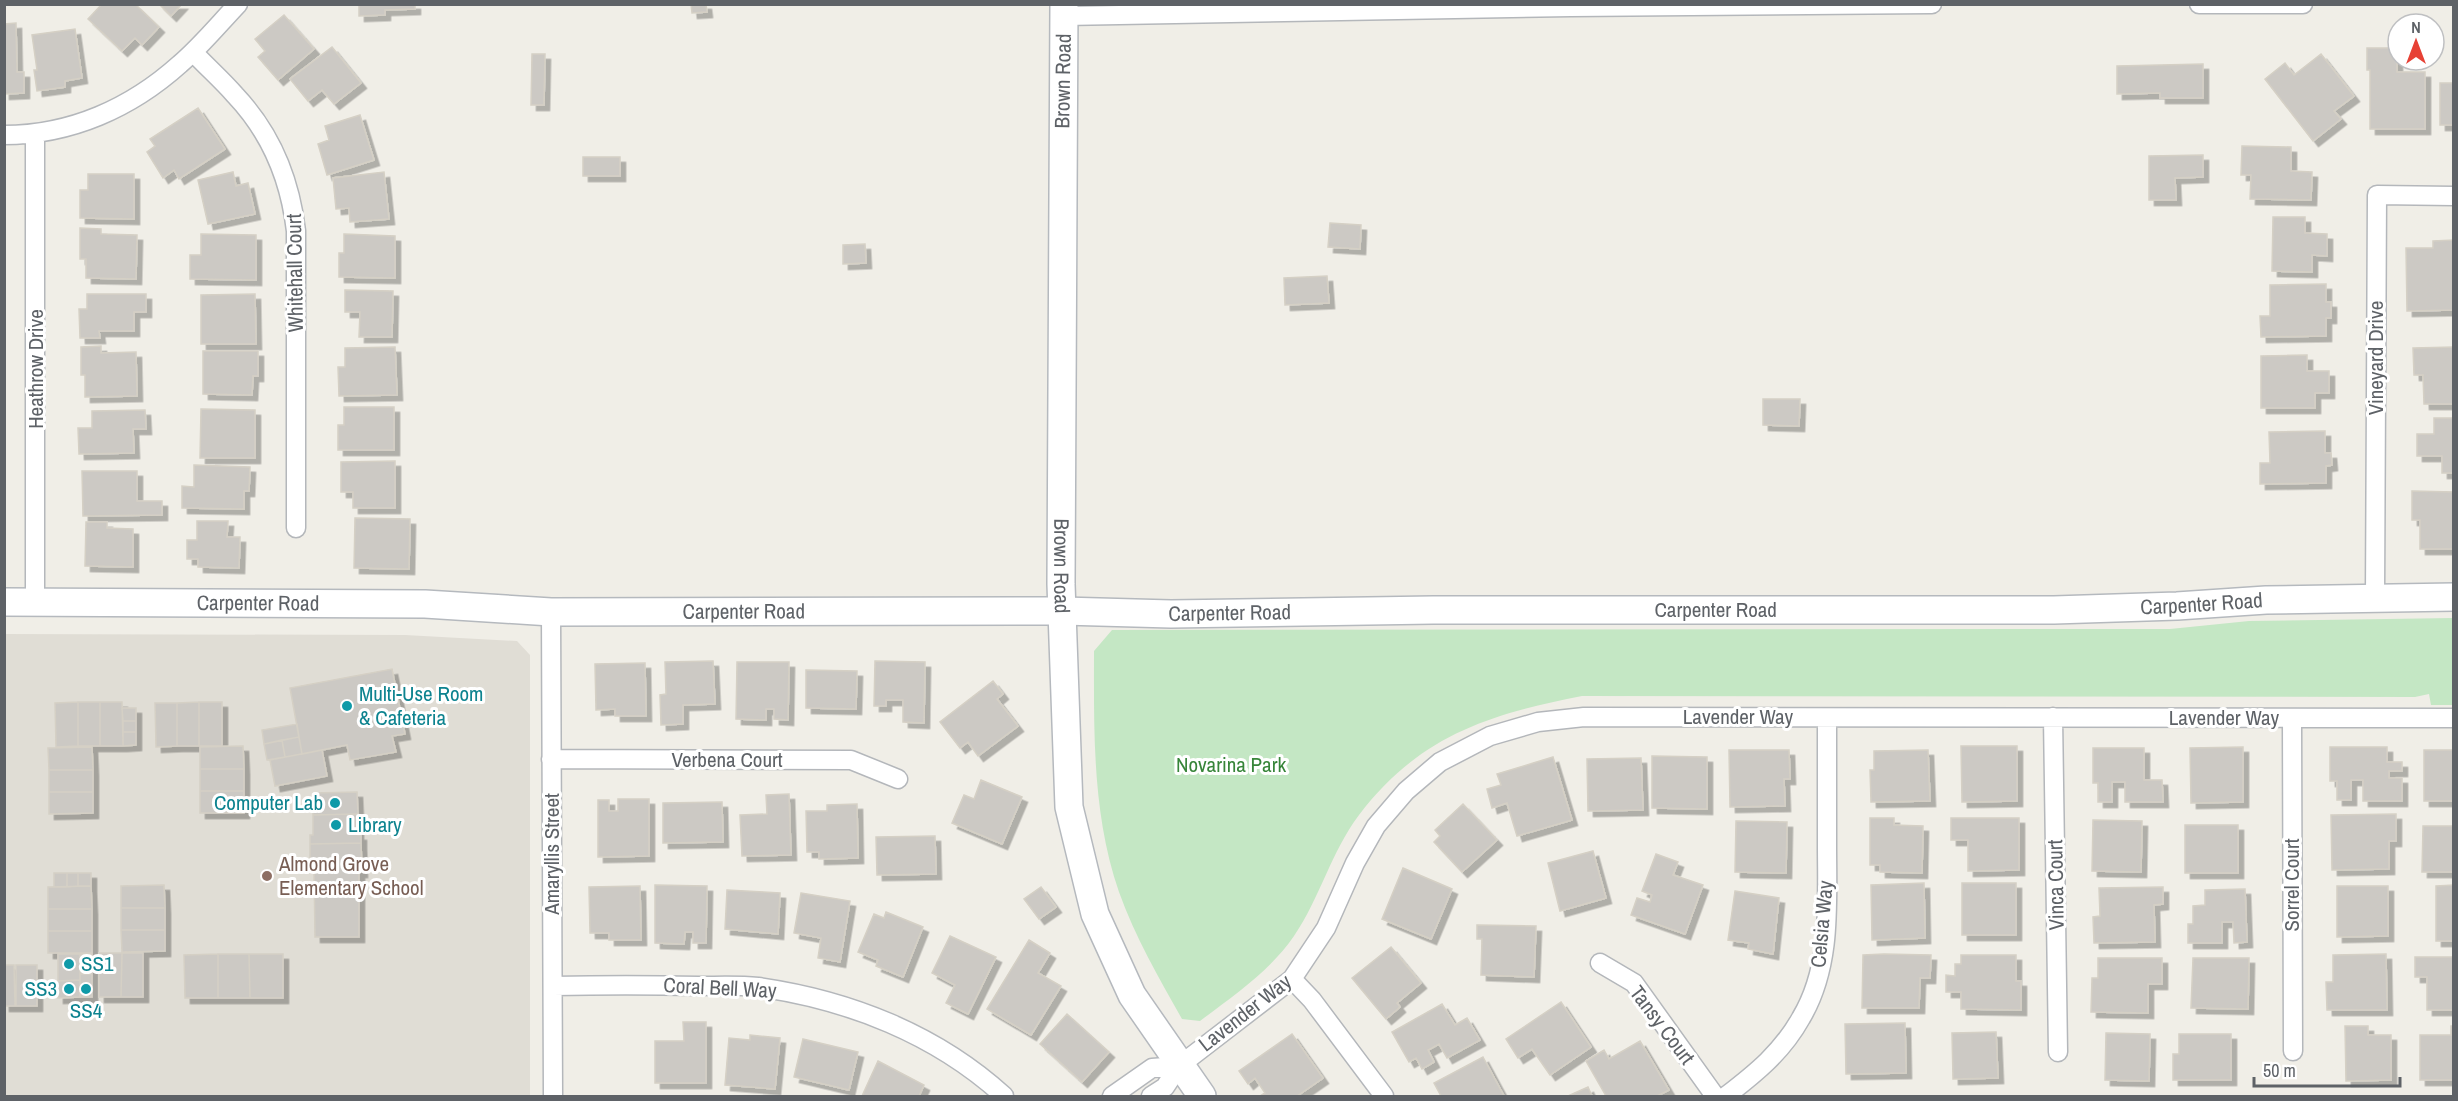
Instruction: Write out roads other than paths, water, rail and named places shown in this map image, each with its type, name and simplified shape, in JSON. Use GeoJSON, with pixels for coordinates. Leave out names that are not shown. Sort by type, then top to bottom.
{"type":"FeatureCollection","features":[{"type":"Feature","properties":{"kind":"street"},"geometry":{"type":"LineString","coordinates":[[4,135],[35,134],[95,118],[135,99],[193,52],[238,4]]}},
{"type":"Feature","properties":{"kind":"street"},"geometry":{"type":"LineString","coordinates":[[1064,10],[1932,4]]}},
{"type":"Feature","properties":{"kind":"street"},"geometry":{"type":"LineString","coordinates":[[2199,4],[2303,4]]}},
{"type":"Feature","properties":{"kind":"street","name":"Brown Road"},"geometry":{"type":"LineString","coordinates":[[1064,10],[1063,611],[1069,807],[1095,914],[1132,995],[1179,1066],[1202,1096]]}},
{"type":"Feature","properties":{"kind":"street","name":"Whitehall Court"},"geometry":{"type":"LineString","coordinates":[[193,52],[236,95],[258,121],[276,155],[293,203],[296,231],[296,528]]}},
{"type":"Feature","properties":{"kind":"street","name":"Heathrow Drive"},"geometry":{"type":"LineString","coordinates":[[35,134],[35,603]]}},
{"type":"Feature","properties":{"kind":"street","name":"Vineyard Drive"},"geometry":{"type":"LineString","coordinates":[[2374,597],[2377,195],[2454,196]]}},
{"type":"Feature","properties":{"kind":"street","name":"Carpenter Road"},"geometry":{"type":"LineString","coordinates":[[4,602],[425,604],[551,612],[1063,611],[1171,614],[1433,610],[2054,610],[2374,597],[2454,597]]}},
{"type":"Feature","properties":{"kind":"street","name":"Amaryllis Street"},"geometry":{"type":"LineString","coordinates":[[551,612],[553,1096]]}},
{"type":"Feature","properties":{"kind":"street","name":"Lavender Way"},"geometry":{"type":"LineString","coordinates":[[1151,1096],[1165,1087],[1179,1066],[1292,979],[1326,928],[1355,863],[1376,826],[1406,791],[1440,762],[1490,736],[1538,722],[1584,717],[2454,718]]}},
{"type":"Feature","properties":{"kind":"street","name":"Celsia Way"},"geometry":{"type":"LineString","coordinates":[[1726,1096],[1772,1059],[1801,1019],[1815,992],[1825,950],[1827,913],[1827,717]]}},
{"type":"Feature","properties":{"kind":"street","name":"Vinca Court"},"geometry":{"type":"LineString","coordinates":[[2053,717],[2058,1052]]}},
{"type":"Feature","properties":{"kind":"street","name":"Sorrel Court"},"geometry":{"type":"LineString","coordinates":[[2292,718],[2293,1051]]}},
{"type":"Feature","properties":{"kind":"street","name":"Verbena Court"},"geometry":{"type":"LineString","coordinates":[[552,759],[851,760],[898,779]]}},
{"type":"Feature","properties":{"kind":"street","name":"Tansy Court"},"geometry":{"type":"LineString","coordinates":[[1600,963],[1634,983],[1715,1096]]}},
{"type":"Feature","properties":{"kind":"street"},"geometry":{"type":"LineString","coordinates":[[1292,979],[1312,1000],[1384,1096]]}},
{"type":"Feature","properties":{"kind":"street","name":"Coral Bell Way"},"geometry":{"type":"LineString","coordinates":[[553,986],[636,984],[756,987],[810,996],[865,1012],[929,1041],[980,1075],[1004,1096]]}},
{"type":"Feature","properties":{"kind":"street","name":"Lavender Way"},"geometry":{"type":"LineString","coordinates":[[1112,1096],[1152,1068],[1179,1066]]}},
{"type":"Feature","properties":{"kind":"place","name":"Multi-Use Room & Cafeteria"},"geometry":{"type":"Point","coordinates":[347,706]}},
{"type":"Feature","properties":{"kind":"place","name":"Computer Lab"},"geometry":{"type":"Point","coordinates":[335,803]}},
{"type":"Feature","properties":{"kind":"place","name":"Library"},"geometry":{"type":"Point","coordinates":[336,825]}},
{"type":"Feature","properties":{"kind":"place","name":"Almond Grove Elementary School"},"geometry":{"type":"Point","coordinates":[267,876]}},
{"type":"Feature","properties":{"kind":"place","name":"SS1"},"geometry":{"type":"Point","coordinates":[69,964]}},
{"type":"Feature","properties":{"kind":"place","name":"SS3"},"geometry":{"type":"Point","coordinates":[69,989]}},
{"type":"Feature","properties":{"kind":"place","name":"SS4"},"geometry":{"type":"Point","coordinates":[86,989]}},
{"type":"Feature","properties":{"kind":"park label","name":"Novarina Park"},"geometry":{"type":"Point","coordinates":[1231,765]}}]}
